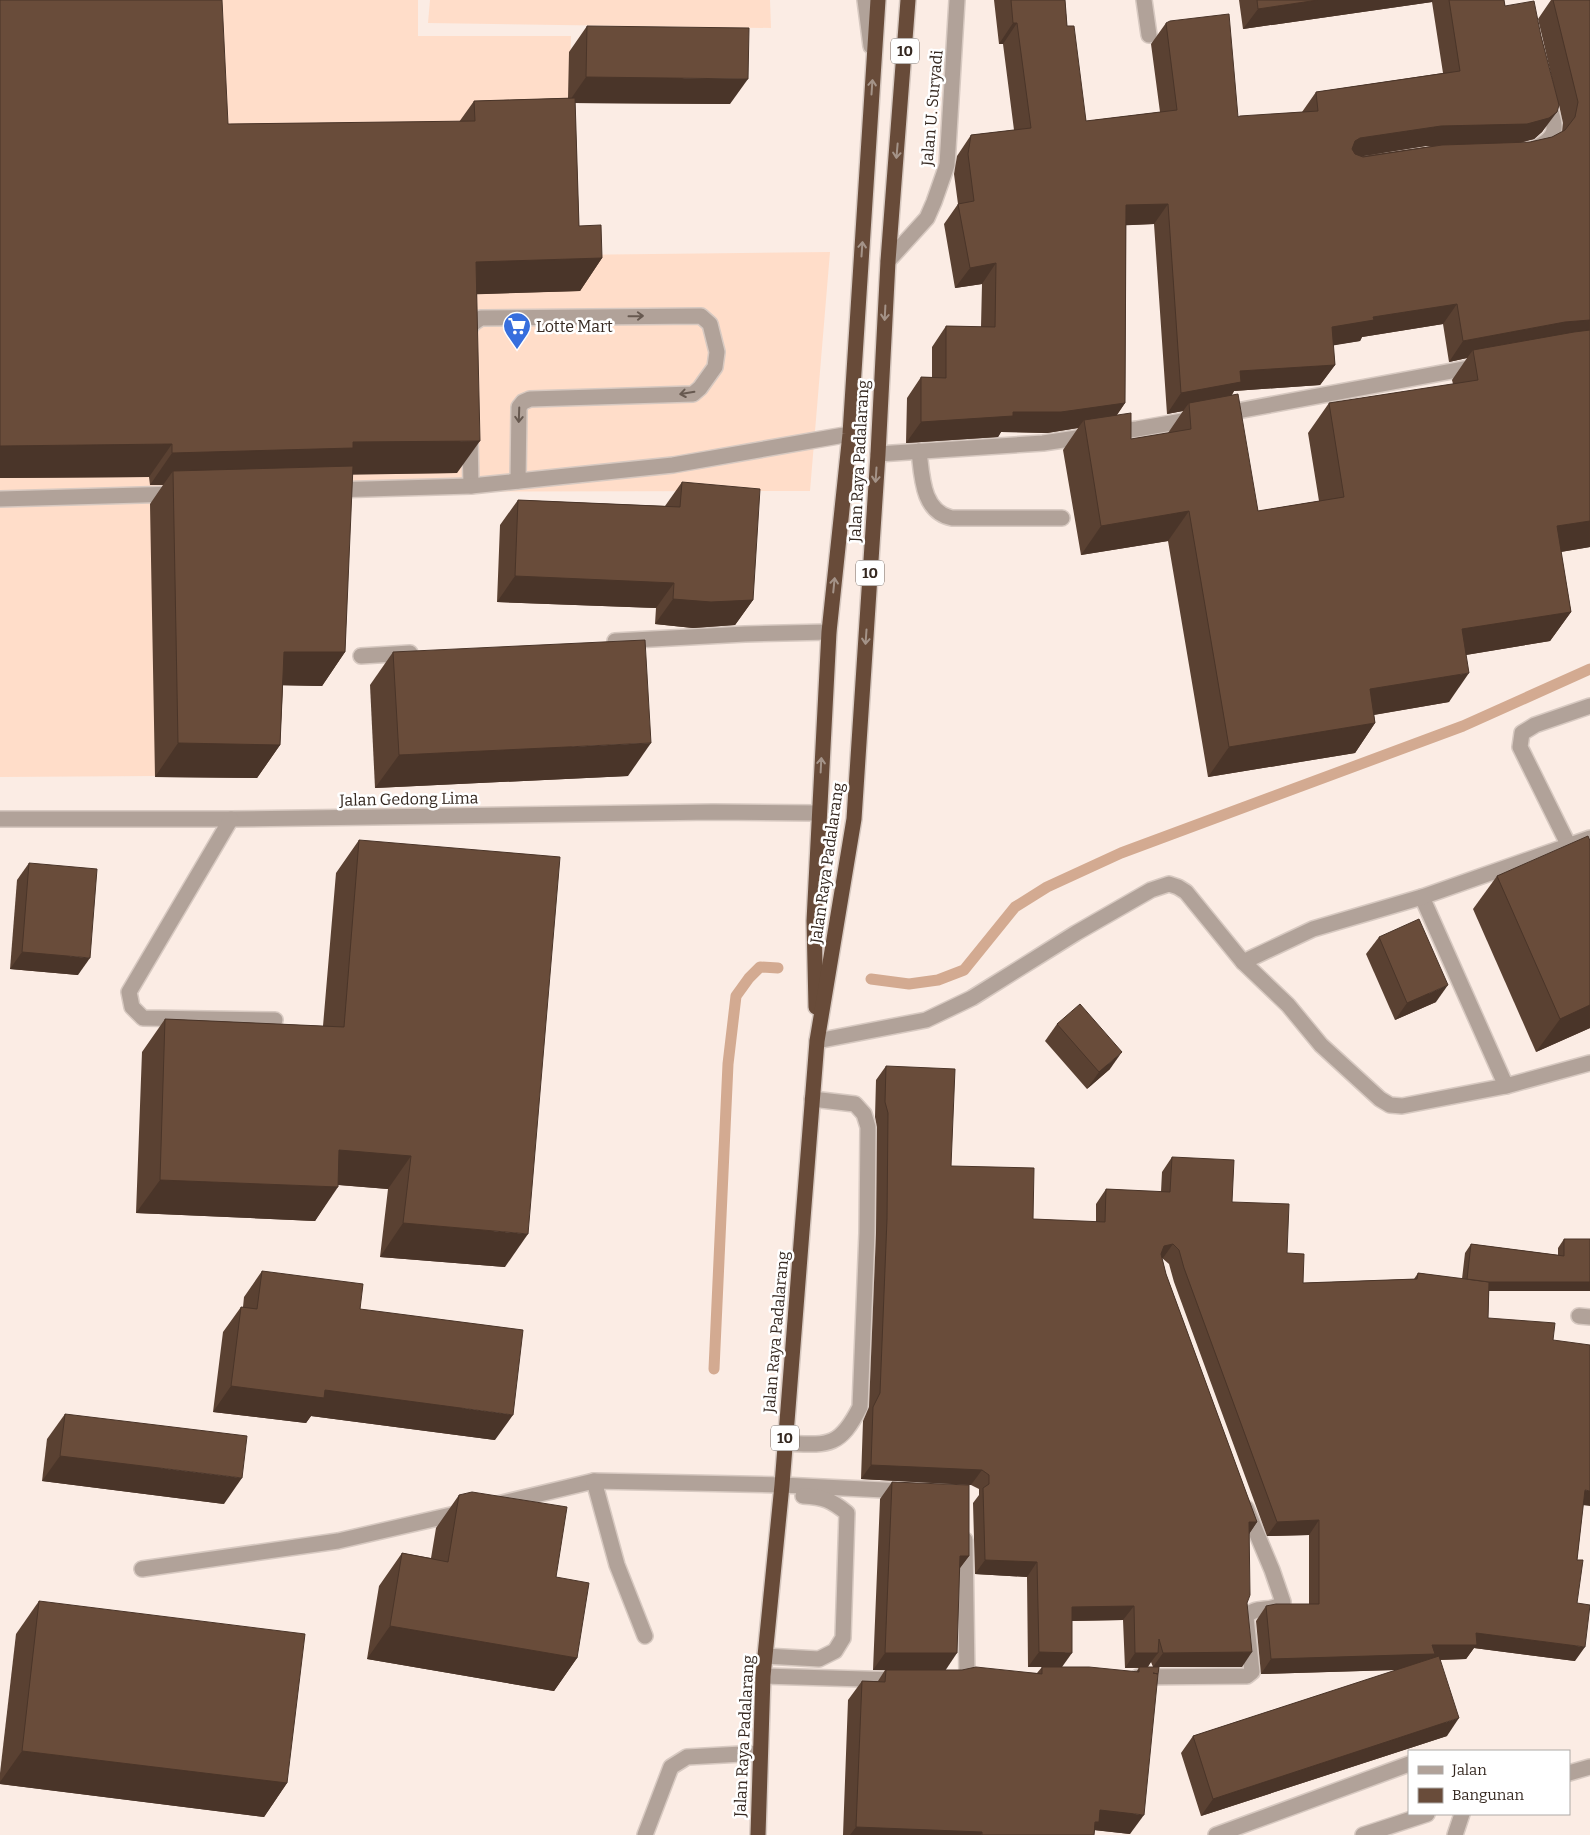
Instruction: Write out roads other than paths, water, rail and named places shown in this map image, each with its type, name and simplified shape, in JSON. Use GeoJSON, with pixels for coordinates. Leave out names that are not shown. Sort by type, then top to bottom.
{"type":"FeatureCollection","features":[{"type":"Feature","properties":{"kind":"highway","name":"Jalan Raya Padalarang"},"geometry":{"type":"LineString","coordinates":[[817,1041],[814,921],[818,813],[829,632],[850,434],[878,0]]}},
{"type":"Feature","properties":{"kind":"highway","name":"Jalan Raya Padalarang"},"geometry":{"type":"LineString","coordinates":[[758,1835],[763,1676],[781,1490],[817,1041],[854,819],[878,454],[888,261],[908,0]]}},
{"type":"Feature","properties":{"kind":"street"},"geometry":{"type":"LineString","coordinates":[[864,0],[874,63]]}},
{"type":"Feature","properties":{"kind":"street","name":"Jalan U. Suryadi"},"geometry":{"type":"LineString","coordinates":[[888,261],[927,218],[947,165],[957,0]]}},
{"type":"Feature","properties":{"kind":"street"},"geometry":{"type":"LineString","coordinates":[[1144,0],[1149,35]]}},
{"type":"Feature","properties":{"kind":"street"},"geometry":{"type":"LineString","coordinates":[[1518,153],[1535,149],[1548,141],[1554,134],[1554,125],[1544,89]]}},
{"type":"Feature","properties":{"kind":"street"},"geometry":{"type":"LineString","coordinates":[[469,350],[468,331],[472,323],[481,318],[702,316],[710,324],[717,352],[715,367],[700,388],[693,394],[613,398],[600,396],[540,399],[523,402],[518,407],[518,482]]}},
{"type":"Feature","properties":{"kind":"street"},"geometry":{"type":"LineString","coordinates":[[878,454],[1043,443],[1137,429],[1494,363]]}},
{"type":"Feature","properties":{"kind":"street"},"geometry":{"type":"LineString","coordinates":[[470,418],[471,486]]}},
{"type":"Feature","properties":{"kind":"street"},"geometry":{"type":"LineString","coordinates":[[314,490],[471,486],[518,482],[673,465],[850,434]]}},
{"type":"Feature","properties":{"kind":"street"},"geometry":{"type":"LineString","coordinates":[[919,451],[924,486],[934,509],[942,516],[952,518],[1062,518]]}},
{"type":"Feature","properties":{"kind":"street"},"geometry":{"type":"LineString","coordinates":[[0,499],[186,494]]}},
{"type":"Feature","properties":{"kind":"street"},"geometry":{"type":"LineString","coordinates":[[598,642],[745,634],[829,632]]}},
{"type":"Feature","properties":{"kind":"street"},"geometry":{"type":"LineString","coordinates":[[361,656],[421,652]]}},
{"type":"Feature","properties":{"kind":"street"},"geometry":{"type":"LineString","coordinates":[[1569,846],[1520,748],[1520,740],[1522,733],[1535,725],[1590,706]]}},
{"type":"Feature","properties":{"kind":"street","name":"Jalan Gedong Lima"},"geometry":{"type":"LineString","coordinates":[[0,819],[231,819],[713,812],[818,813]]}},
{"type":"Feature","properties":{"kind":"street"},"geometry":{"type":"LineString","coordinates":[[231,819],[129,992],[132,1007],[143,1018],[275,1020]]}},
{"type":"Feature","properties":{"kind":"street"},"geometry":{"type":"LineString","coordinates":[[1243,962],[1313,929],[1422,897],[1590,838]]}},
{"type":"Feature","properties":{"kind":"street"},"geometry":{"type":"LineString","coordinates":[[817,1041],[926,1020],[972,998],[1076,933],[1151,890],[1169,884],[1186,892],[1243,962],[1288,1005],[1321,1046],[1380,1099],[1390,1105],[1402,1106],[1506,1086],[1590,1063]]}},
{"type":"Feature","properties":{"kind":"street"},"geometry":{"type":"LineString","coordinates":[[1422,897],[1506,1086]]}},
{"type":"Feature","properties":{"kind":"street"},"geometry":{"type":"LineString","coordinates":[[784,1443],[822,1445],[837,1439],[850,1426],[860,1407],[867,1233],[868,1127],[864,1114],[855,1104],[812,1099]]}},
{"type":"Feature","properties":{"kind":"street"},"geometry":{"type":"LineString","coordinates":[[594,1481],[617,1565],[644,1636]]}},
{"type":"Feature","properties":{"kind":"street"},"geometry":{"type":"LineString","coordinates":[[142,1569],[338,1541],[594,1481],[781,1490],[921,1492]]}},
{"type":"Feature","properties":{"kind":"street"},"geometry":{"type":"LineString","coordinates":[[765,1656],[819,1658],[835,1651],[843,1638],[847,1513],[835,1503],[822,1497],[781,1490]]}},
{"type":"Feature","properties":{"kind":"street"},"geometry":{"type":"LineString","coordinates":[[1123,1678],[1247,1676],[1252,1673],[1246,1617],[1252,1611],[1278,1607],[1283,1602],[1239,1490]]}},
{"type":"Feature","properties":{"kind":"street"},"geometry":{"type":"LineString","coordinates":[[965,1526],[962,1677],[985,1676]]}},
{"type":"Feature","properties":{"kind":"street"},"geometry":{"type":"LineString","coordinates":[[763,1676],[842,1680],[914,1680]]}},
{"type":"Feature","properties":{"kind":"street"},"geometry":{"type":"LineString","coordinates":[[645,1835],[671,1767],[676,1763],[686,1757],[760,1753]]}},
{"type":"Feature","properties":{"kind":"street"},"geometry":{"type":"LineString","coordinates":[[1216,1835],[1408,1764]]}},
{"type":"Feature","properties":{"kind":"street"},"geometry":{"type":"LineString","coordinates":[[1570,1773],[1590,1766]]}},
{"type":"Feature","properties":{"kind":"street"},"geometry":{"type":"LineString","coordinates":[[1363,1835],[1424,1815]]}},
{"type":"Feature","properties":{"kind":"street"},"geometry":{"type":"LineString","coordinates":[[1455,1835],[1462,1815]]}},
{"type":"Feature","properties":{"kind":"waterway"},"geometry":{"type":"LineString","coordinates":[[871,979],[909,984],[938,980],[964,970],[1015,907],[1047,887],[1121,853],[1463,726],[1590,669]]}},
{"type":"Feature","properties":{"kind":"waterway"},"geometry":{"type":"LineString","coordinates":[[714,1369],[728,1064],[736,996],[760,967],[778,968]]}},
{"type":"Feature","properties":{"kind":"place","name":"Lotte Mart"},"geometry":{"type":"Point","coordinates":[517,350]}}]}
